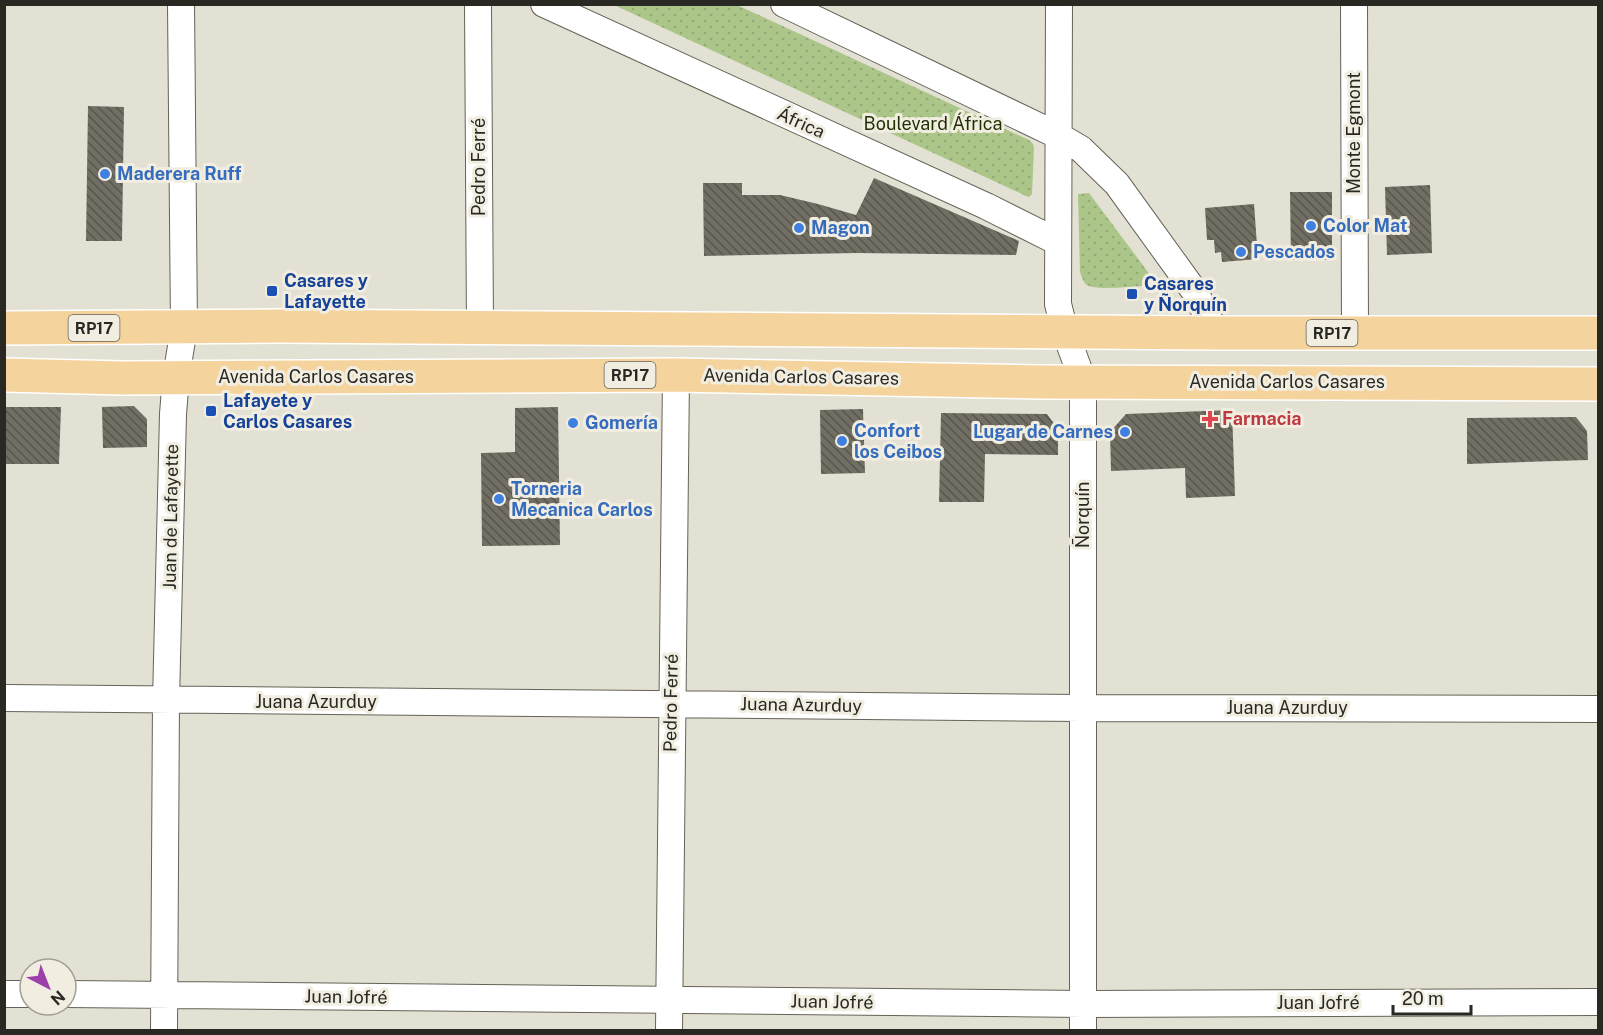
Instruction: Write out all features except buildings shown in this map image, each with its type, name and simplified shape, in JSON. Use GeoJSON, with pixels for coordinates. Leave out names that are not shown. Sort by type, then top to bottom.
{"type":"FeatureCollection","features":[{"type":"Feature","properties":{"kind":"main road","name":"RP17"},"geometry":{"type":"LineString","coordinates":[[4,328],[279,326],[1216,333],[1599,333]]}},
{"type":"Feature","properties":{"kind":"main road","name":"Avenida Carlos Casares"},"geometry":{"type":"LineString","coordinates":[[4,375],[176,377],[676,375],[1083,381],[1599,384]]}},
{"type":"Feature","properties":{"kind":"street","name":"Juan de Lafayette"},"geometry":{"type":"LineString","coordinates":[[164,1030],[166,701],[173,414],[184,328],[181,4]]}},
{"type":"Feature","properties":{"kind":"street","name":"Pedro Ferré"},"geometry":{"type":"LineString","coordinates":[[478,4],[480,329]]}},
{"type":"Feature","properties":{"kind":"street","name":"África"},"geometry":{"type":"LineString","coordinates":[[544,4],[986,206],[1058,242]]}},
{"type":"Feature","properties":{"kind":"street"},"geometry":{"type":"LineString","coordinates":[[784,4],[1059,136],[1081,149],[1117,183],[1195,292],[1216,333]]}},
{"type":"Feature","properties":{"kind":"street","name":"Ñorquín"},"geometry":{"type":"LineString","coordinates":[[1059,4],[1058,304],[1065,332],[1083,381],[1083,1030]]}},
{"type":"Feature","properties":{"kind":"street","name":"Monte Egmont"},"geometry":{"type":"LineString","coordinates":[[1354,4],[1355,333]]}},
{"type":"Feature","properties":{"kind":"street","name":"Pedro Ferré"},"geometry":{"type":"LineString","coordinates":[[669,1030],[676,375]]}},
{"type":"Feature","properties":{"kind":"street","name":"Juana Azurduy"},"geometry":{"type":"LineString","coordinates":[[4,698],[1083,708],[1599,709]]}},
{"type":"Feature","properties":{"kind":"street","name":"Juan Jofré"},"geometry":{"type":"LineString","coordinates":[[78,994],[1083,1004],[1599,1002]]}},
{"type":"Feature","properties":{"kind":"green space","name":"Boulevard África"},"geometry":{"type":"Polygon","coordinates":[[[614,5],[737,5],[1029,140],[1034,148],[1032,194],[1029,197],[1026,196],[614,5]]]}},
{"type":"Feature","properties":{"kind":"green space"},"geometry":{"type":"Polygon","coordinates":[[[1089,193],[1148,272],[1151,280],[1146,286],[1099,288],[1087,285],[1084,281],[1080,272],[1078,194],[1089,193]]]}},
{"type":"Feature","properties":{"kind":"place","name":"Maderera Ruff"},"geometry":{"type":"Point","coordinates":[105,174]}},
{"type":"Feature","properties":{"kind":"place","name":"Color Mat"},"geometry":{"type":"Point","coordinates":[1311,226]}},
{"type":"Feature","properties":{"kind":"place","name":"Magon"},"geometry":{"type":"Point","coordinates":[799,228]}},
{"type":"Feature","properties":{"kind":"place","name":"Pescados"},"geometry":{"type":"Point","coordinates":[1241,252]}},
{"type":"Feature","properties":{"kind":"place","name":"Casares y Lafayette"},"geometry":{"type":"Point","coordinates":[272,291]}},
{"type":"Feature","properties":{"kind":"place","name":"Casares y Ñorquín"},"geometry":{"type":"Point","coordinates":[1132,294]}},
{"type":"Feature","properties":{"kind":"place","name":"Lafayete y Carlos Casares"},"geometry":{"type":"Point","coordinates":[211,411]}},
{"type":"Feature","properties":{"kind":"place","name":"Farmacia"},"geometry":{"type":"Point","coordinates":[1210,419]}},
{"type":"Feature","properties":{"kind":"place","name":"Gomería"},"geometry":{"type":"Point","coordinates":[573,423]}},
{"type":"Feature","properties":{"kind":"place","name":"Lugar de Carnes"},"geometry":{"type":"Point","coordinates":[1125,432]}},
{"type":"Feature","properties":{"kind":"place","name":"Confort los Ceibos"},"geometry":{"type":"Point","coordinates":[842,441]}},
{"type":"Feature","properties":{"kind":"place","name":"Torneria Mecanica Carlos"},"geometry":{"type":"Point","coordinates":[499,499]}}]}
